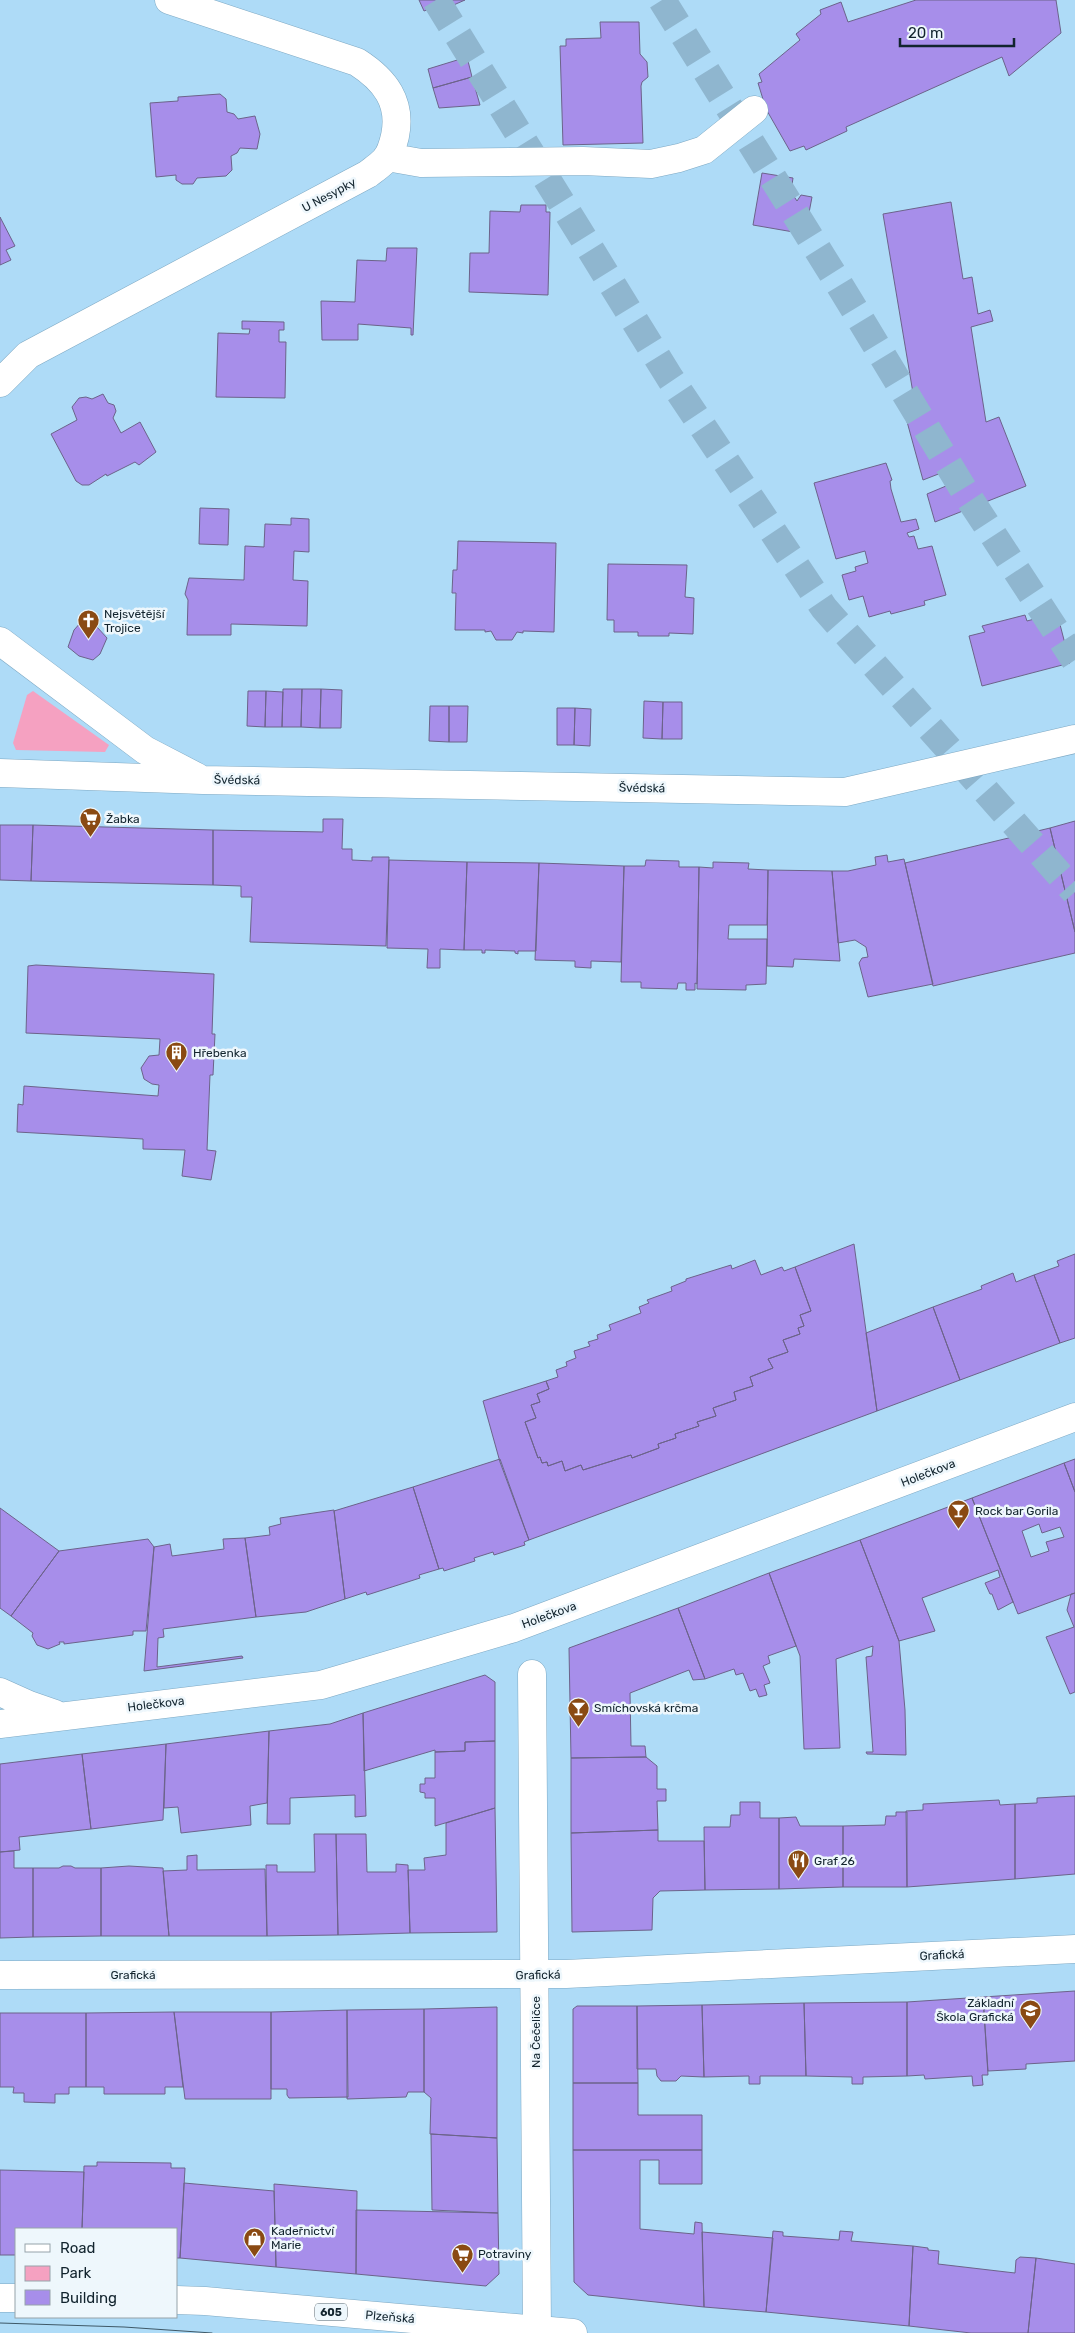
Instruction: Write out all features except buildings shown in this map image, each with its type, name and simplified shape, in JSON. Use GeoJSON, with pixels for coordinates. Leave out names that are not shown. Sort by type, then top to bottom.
{"type":"FeatureCollection","features":[{"type":"Feature","properties":{"kind":"street","name":"U Nesypky"},"geometry":{"type":"LineString","coordinates":[[0,383],[28,355],[368,174],[387,157],[392,148],[397,126],[396,112],[390,91],[372,72],[357,62],[211,6],[169,0]]}},
{"type":"Feature","properties":{"kind":"street"},"geometry":{"type":"LineString","coordinates":[[387,157],[422,163],[583,161],[651,164],[704,150],[754,110]]}},
{"type":"Feature","properties":{"kind":"street","name":"Švédská"},"geometry":{"type":"LineString","coordinates":[[0,641],[145,750],[203,780]]}},
{"type":"Feature","properties":{"kind":"street","name":"Švédská"},"geometry":{"type":"LineString","coordinates":[[0,773],[203,780],[845,792],[1075,739]]}},
{"type":"Feature","properties":{"kind":"street","name":"Holečkova"},"geometry":{"type":"LineString","coordinates":[[0,1724],[59,1715],[321,1684],[505,1631],[1075,1417]]}},
{"type":"Feature","properties":{"kind":"street","name":"Na Čečeličce"},"geometry":{"type":"LineString","coordinates":[[532,1674],[538,2329]]}},
{"type":"Feature","properties":{"kind":"street"},"geometry":{"type":"LineString","coordinates":[[0,1692],[29,1705],[59,1715]]}},
{"type":"Feature","properties":{"kind":"street","name":"Grafická"},"geometry":{"type":"LineString","coordinates":[[0,1975],[536,1975],[1075,1949]]}},
{"type":"Feature","properties":{"kind":"street"},"geometry":{"type":"LineString","coordinates":[[0,2298],[15,2298]]}},
{"type":"Feature","properties":{"kind":"street","name":"Plzeňská"},"geometry":{"type":"LineString","coordinates":[[178,2300],[573,2333]]}},
{"type":"Feature","properties":{"kind":"green space"},"geometry":{"type":"Polygon","coordinates":[[[33,691],[109,745],[105,752],[16,750],[13,743],[27,695],[33,691]]]}},
{"type":"Feature","properties":{"kind":"tunnel"},"geometry":{"type":"LineString","coordinates":[[436,0],[670,378],[824,608],[1075,892]]}},
{"type":"Feature","properties":{"kind":"tunnel"},"geometry":{"type":"LineString","coordinates":[[662,0],[839,284],[965,492],[1075,660]]}},
{"type":"Feature","properties":{"kind":"tram line"},"geometry":{"type":"LineString","coordinates":[[0,2323],[124,2327],[212,2333]]}},
{"type":"Feature","properties":{"kind":"place","name":"Nejsvětější Trojice"},"geometry":{"type":"Point","coordinates":[88,640]}},
{"type":"Feature","properties":{"kind":"place","name":"Žabka"},"geometry":{"type":"Point","coordinates":[90,838]}},
{"type":"Feature","properties":{"kind":"place","name":"Hřebenka"},"geometry":{"type":"Point","coordinates":[177,1072]}},
{"type":"Feature","properties":{"kind":"place","name":"Rock bar Gorila"},"geometry":{"type":"Point","coordinates":[959,1530]}},
{"type":"Feature","properties":{"kind":"place","name":"Smíchovská krčma"},"geometry":{"type":"Point","coordinates":[578,1727]}},
{"type":"Feature","properties":{"kind":"place","name":"Graf 26"},"geometry":{"type":"Point","coordinates":[798,1880]}},
{"type":"Feature","properties":{"kind":"place","name":"Základní Škola Grafická"},"geometry":{"type":"Point","coordinates":[1030,2029]}},
{"type":"Feature","properties":{"kind":"place","name":"Kadeřnictví Marie"},"geometry":{"type":"Point","coordinates":[255,2257]}},
{"type":"Feature","properties":{"kind":"place","name":"Potraviny"},"geometry":{"type":"Point","coordinates":[462,2273]}}]}
